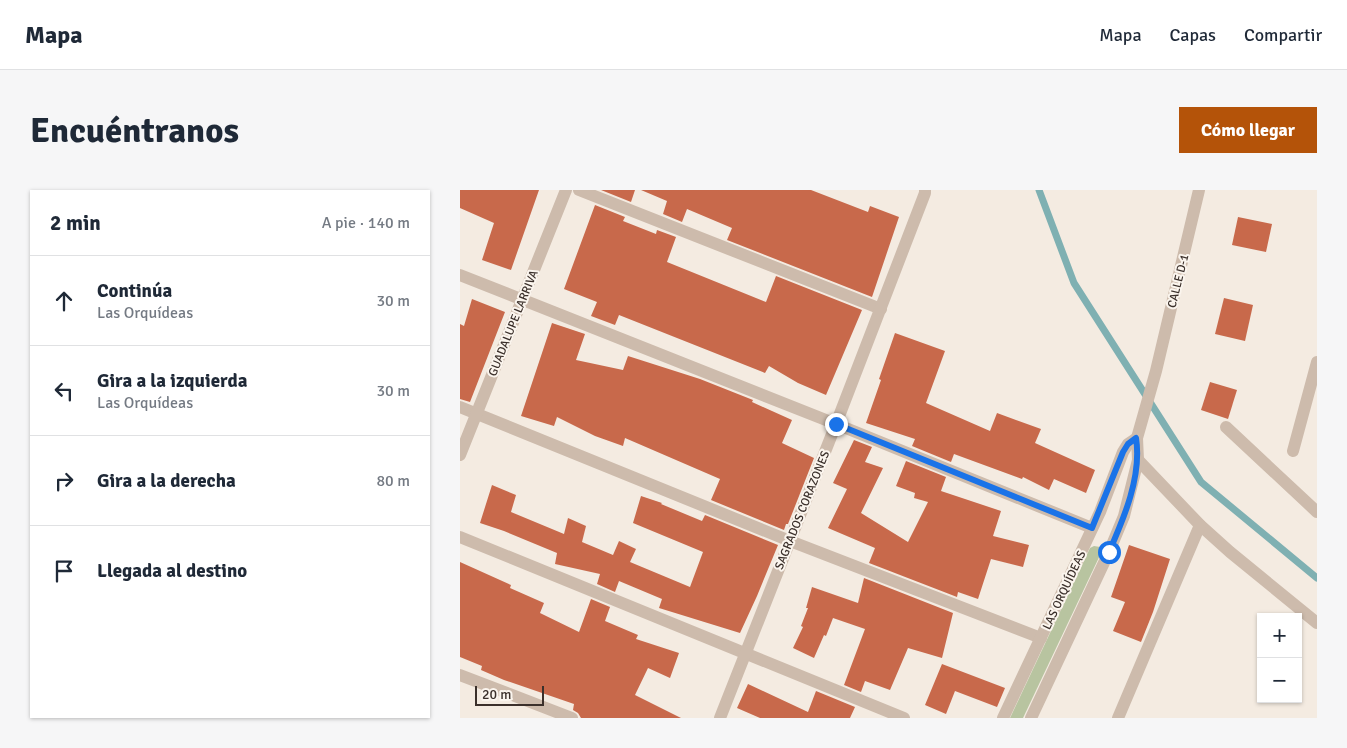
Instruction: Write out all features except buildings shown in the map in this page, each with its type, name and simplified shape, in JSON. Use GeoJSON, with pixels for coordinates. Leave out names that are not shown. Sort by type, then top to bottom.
{"type":"FeatureCollection","features":[{"type":"Feature","properties":{"kind":"street","name":"GUADALUPE LARRIVA"},"geometry":{"type":"LineString","coordinates":[[460,455],[566,190]]}},
{"type":"Feature","properties":{"kind":"street"},"geometry":{"type":"LineString","coordinates":[[578,190],[881,309]]}},
{"type":"Feature","properties":{"kind":"street","name":"CALLE D-1"},"geometry":{"type":"LineString","coordinates":[[1136,438],[1156,371],[1200,190]]}},
{"type":"Feature","properties":{"kind":"street","name":"SAGRADOS CORAZONES"},"geometry":{"type":"LineString","coordinates":[[720,718],[881,309],[923,191]]}},
{"type":"Feature","properties":{"kind":"street"},"geometry":{"type":"LineString","coordinates":[[460,275],[1092,528]]}},
{"type":"Feature","properties":{"kind":"street"},"geometry":{"type":"LineString","coordinates":[[1293,451],[1317,362]]}},
{"type":"Feature","properties":{"kind":"street"},"geometry":{"type":"LineString","coordinates":[[460,407],[790,541],[1041,638]]}},
{"type":"Feature","properties":{"kind":"street"},"geometry":{"type":"LineString","coordinates":[[1226,427],[1317,512]]}},
{"type":"Feature","properties":{"kind":"street","name":"LAS ORQUÍDEAS"},"geometry":{"type":"LineString","coordinates":[[1031,718],[1124,516],[1138,460],[1136,438]]}},
{"type":"Feature","properties":{"kind":"street","name":"LAS ORQUÍDEAS"},"geometry":{"type":"LineString","coordinates":[[1003,718],[1092,528],[1123,452],[1128,444],[1136,438]]}},
{"type":"Feature","properties":{"kind":"street"},"geometry":{"type":"LineString","coordinates":[[1138,460],[1200,525],[1317,624]]}},
{"type":"Feature","properties":{"kind":"street"},"geometry":{"type":"LineString","coordinates":[[1118,718],[1200,525]]}},
{"type":"Feature","properties":{"kind":"street"},"geometry":{"type":"LineString","coordinates":[[460,537],[904,718]]}},
{"type":"Feature","properties":{"kind":"street"},"geometry":{"type":"LineString","coordinates":[[460,675],[572,718]]}},
{"type":"Feature","properties":{"kind":"green space"},"geometry":{"type":"Polygon","coordinates":[[[1094,546],[1100,547],[1102,551],[1023,718],[1010,718],[1090,548],[1094,546]]]}},
{"type":"Feature","properties":{"kind":"waterway"},"geometry":{"type":"LineString","coordinates":[[1039,190],[1074,283],[1201,482],[1317,578]]}},
{"type":"Feature","properties":{"kind":"route"},"geometry":{"type":"LineString","coordinates":[[836,424],[1092,528],[1123,452],[1128,444],[1136,438],[1138,460],[1124,516],[1109,552]]}}]}
